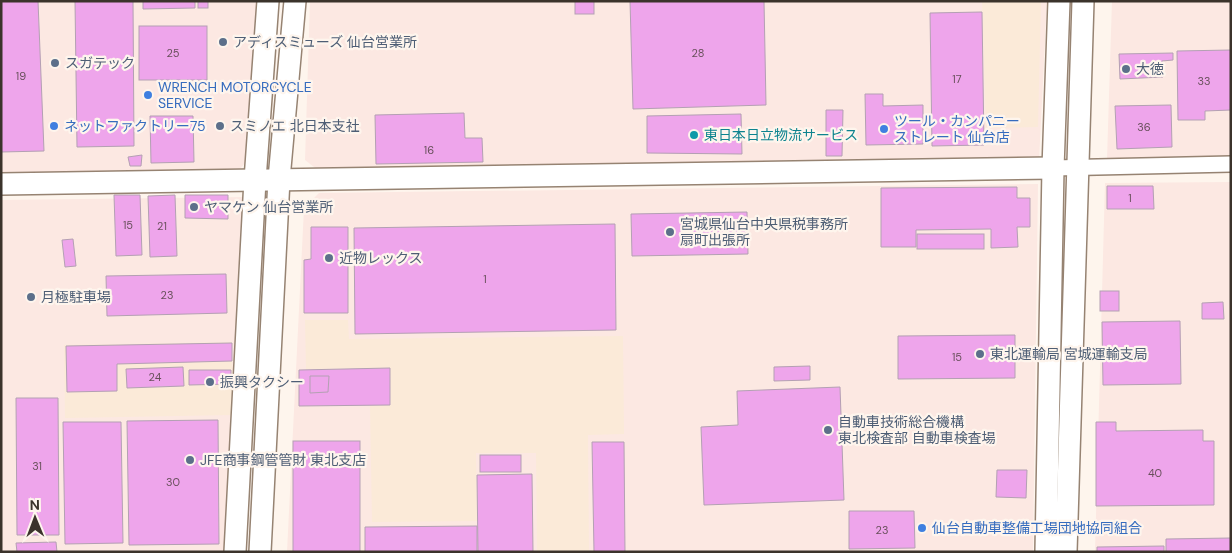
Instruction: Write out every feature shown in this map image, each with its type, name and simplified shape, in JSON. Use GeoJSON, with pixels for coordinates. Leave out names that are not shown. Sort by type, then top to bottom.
{"type":"FeatureCollection","features":[{"type":"Feature","properties":{"kind":"street"},"geometry":{"type":"LineString","coordinates":[[235,552],[255,180],[268,1]]}},
{"type":"Feature","properties":{"kind":"street"},"geometry":{"type":"LineString","coordinates":[[260,552],[279,179],[294,1]]}},
{"type":"Feature","properties":{"kind":"street"},"geometry":{"type":"LineString","coordinates":[[1046,552],[1053,168],[1059,1]]}},
{"type":"Feature","properties":{"kind":"street"},"geometry":{"type":"LineString","coordinates":[[1066,552],[1083,1]]}},
{"type":"Feature","properties":{"kind":"street"},"geometry":{"type":"LineString","coordinates":[[1,184],[1231,164]]}},
{"type":"Feature","properties":{"kind":"shaded area"},"geometry":{"type":"Polygon","coordinates":[[[1,1],[258,1],[248,160],[238,171],[1,176],[1,1]]]}},
{"type":"Feature","properties":{"kind":"shaded area"},"geometry":{"type":"Polygon","coordinates":[[[310,1],[1047,1],[1039,161],[319,171],[305,160],[310,1]]]}},
{"type":"Feature","properties":{"kind":"shaded area"},"geometry":{"type":"Polygon","coordinates":[[[982,1],[1041,1],[1038,127],[986,128],[982,1]]]}},
{"type":"Feature","properties":{"kind":"shaded area"},"geometry":{"type":"Polygon","coordinates":[[[1112,1],[1231,1],[1231,158],[1107,159],[1112,1]]]}},
{"type":"Feature","properties":{"kind":"shaded area"},"geometry":{"type":"Polygon","coordinates":[[[1231,182],[1231,552],[1095,552],[1105,183],[1231,182]]]}},
{"type":"Feature","properties":{"kind":"shaded area"},"geometry":{"type":"Polygon","coordinates":[[[1038,184],[1033,552],[287,552],[304,208],[319,193],[1038,184]]]}},
{"type":"Feature","properties":{"kind":"shaded area"},"geometry":{"type":"Polygon","coordinates":[[[245,197],[227,552],[1,552],[1,200],[245,197]]]}},
{"type":"Feature","properties":{"kind":"shaded area"},"geometry":{"type":"Polygon","coordinates":[[[305,320],[348,320],[349,339],[623,336],[624,434],[588,435],[589,552],[537,552],[536,453],[476,453],[477,521],[372,522],[370,405],[391,405],[390,368],[306,369],[305,320]]]}},
{"type":"Feature","properties":{"kind":"shaded area","name":"振興タクシー"},"geometry":{"type":"Polygon","coordinates":[[[232,342],[233,415],[65,418],[64,345],[232,342]]]}},
{"type":"Feature","properties":{"kind":"building"},"geometry":{"type":"Polygon","coordinates":[[[1,1],[38,1],[44,151],[1,152],[1,1]]]}},
{"type":"Feature","properties":{"kind":"building"},"geometry":{"type":"Polygon","coordinates":[[[75,1],[133,1],[134,146],[77,147],[75,1]]]}},
{"type":"Feature","properties":{"kind":"building"},"geometry":{"type":"Polygon","coordinates":[[[143,1],[195,1],[195,8],[143,9],[143,1]]]}},
{"type":"Feature","properties":{"kind":"building"},"geometry":{"type":"Polygon","coordinates":[[[198,1],[208,1],[208,8],[198,8],[198,1]]]}},
{"type":"Feature","properties":{"kind":"building"},"geometry":{"type":"Polygon","coordinates":[[[575,1],[594,1],[594,14],[575,14],[575,1]]]}},
{"type":"Feature","properties":{"kind":"building"},"geometry":{"type":"Polygon","coordinates":[[[630,1],[764,1],[766,105],[633,109],[630,1]]]}},
{"type":"Feature","properties":{"kind":"building"},"geometry":{"type":"Polygon","coordinates":[[[982,12],[984,145],[932,146],[930,13],[982,12]]]}},
{"type":"Feature","properties":{"kind":"building"},"geometry":{"type":"Polygon","coordinates":[[[139,26],[207,26],[207,80],[139,80],[139,26]]]}},
{"type":"Feature","properties":{"kind":"building"},"geometry":{"type":"Polygon","coordinates":[[[1231,50],[1231,110],[1205,111],[1205,120],[1178,120],[1177,51],[1231,50]]]}},
{"type":"Feature","properties":{"kind":"building"},"geometry":{"type":"Polygon","coordinates":[[[1173,53],[1173,60],[1162,61],[1163,77],[1120,79],[1119,54],[1173,53]]]}},
{"type":"Feature","properties":{"kind":"building"},"geometry":{"type":"Polygon","coordinates":[[[865,94],[883,94],[883,106],[923,105],[923,144],[866,145],[865,94]]]}},
{"type":"Feature","properties":{"kind":"building"},"geometry":{"type":"Polygon","coordinates":[[[1171,105],[1172,147],[1117,149],[1115,106],[1171,105]]]}},
{"type":"Feature","properties":{"kind":"building"},"geometry":{"type":"Polygon","coordinates":[[[826,110],[843,110],[842,156],[826,156],[826,110]]]}},
{"type":"Feature","properties":{"kind":"building"},"geometry":{"type":"Polygon","coordinates":[[[464,113],[465,138],[482,138],[483,162],[376,164],[375,115],[464,113]]]}},
{"type":"Feature","properties":{"kind":"building","name":"東日本日立物流サービス"},"geometry":{"type":"Polygon","coordinates":[[[741,114],[742,154],[647,153],[647,116],[741,114]]]}},
{"type":"Feature","properties":{"kind":"building"},"geometry":{"type":"Polygon","coordinates":[[[150,116],[193,116],[194,162],[151,163],[150,116]]]}},
{"type":"Feature","properties":{"kind":"building"},"geometry":{"type":"Polygon","coordinates":[[[142,155],[141,166],[130,166],[128,157],[142,155]]]}},
{"type":"Feature","properties":{"kind":"building"},"geometry":{"type":"Polygon","coordinates":[[[1107,186],[1153,186],[1154,209],[1107,209],[1107,186]]]}},
{"type":"Feature","properties":{"kind":"building"},"geometry":{"type":"Polygon","coordinates":[[[1017,187],[1017,198],[1030,198],[1030,227],[1017,227],[1018,247],[991,248],[991,229],[916,230],[916,247],[881,247],[881,188],[1017,187]]]}},
{"type":"Feature","properties":{"kind":"building"},"geometry":{"type":"Polygon","coordinates":[[[114,195],[140,195],[142,255],[116,256],[114,195]]]}},
{"type":"Feature","properties":{"kind":"building"},"geometry":{"type":"Polygon","coordinates":[[[175,195],[177,256],[150,257],[148,196],[175,195]]]}},
{"type":"Feature","properties":{"kind":"building"},"geometry":{"type":"Polygon","coordinates":[[[185,195],[228,195],[228,219],[185,218],[185,195]]]}},
{"type":"Feature","properties":{"kind":"building"},"geometry":{"type":"Polygon","coordinates":[[[747,212],[748,254],[632,256],[631,214],[747,212]]]}},
{"type":"Feature","properties":{"kind":"building"},"geometry":{"type":"Polygon","coordinates":[[[615,224],[616,330],[355,334],[354,228],[615,224]]]}},
{"type":"Feature","properties":{"kind":"building"},"geometry":{"type":"Polygon","coordinates":[[[311,227],[348,227],[348,313],[304,313],[304,260],[311,259],[311,227]]]}},
{"type":"Feature","properties":{"kind":"building"},"geometry":{"type":"Polygon","coordinates":[[[917,234],[984,234],[984,249],[917,249],[917,234]]]}},
{"type":"Feature","properties":{"kind":"building"},"geometry":{"type":"Polygon","coordinates":[[[73,239],[76,266],[65,267],[62,240],[73,239]]]}},
{"type":"Feature","properties":{"kind":"building"},"geometry":{"type":"Polygon","coordinates":[[[226,274],[227,313],[107,316],[106,276],[226,274]]]}},
{"type":"Feature","properties":{"kind":"building"},"geometry":{"type":"Polygon","coordinates":[[[1100,291],[1119,291],[1119,311],[1100,311],[1100,291]]]}},
{"type":"Feature","properties":{"kind":"building"},"geometry":{"type":"Polygon","coordinates":[[[1223,302],[1224,319],[1202,319],[1202,303],[1223,302]]]}},
{"type":"Feature","properties":{"kind":"building"},"geometry":{"type":"Polygon","coordinates":[[[1180,321],[1181,384],[1103,385],[1102,322],[1180,321]]]}},
{"type":"Feature","properties":{"kind":"building"},"geometry":{"type":"Polygon","coordinates":[[[1015,335],[1015,378],[898,379],[898,336],[1015,335]]]}},
{"type":"Feature","properties":{"kind":"building"},"geometry":{"type":"Polygon","coordinates":[[[232,343],[232,361],[117,364],[117,391],[67,392],[66,346],[232,343]]]}},
{"type":"Feature","properties":{"kind":"building"},"geometry":{"type":"Polygon","coordinates":[[[810,366],[810,380],[774,381],[774,367],[810,366]]]}},
{"type":"Feature","properties":{"kind":"building"},"geometry":{"type":"Polygon","coordinates":[[[183,367],[184,386],[127,388],[126,369],[183,367]]]}},
{"type":"Feature","properties":{"kind":"building"},"geometry":{"type":"Polygon","coordinates":[[[390,368],[390,405],[299,406],[299,370],[390,368]]]}},
{"type":"Feature","properties":{"kind":"building"},"geometry":{"type":"Polygon","coordinates":[[[189,370],[231,370],[231,384],[189,385],[189,370]]]}},
{"type":"Feature","properties":{"kind":"building"},"geometry":{"type":"Polygon","coordinates":[[[310,376],[329,376],[328,392],[310,393],[310,376]]]}},
{"type":"Feature","properties":{"kind":"building"},"geometry":{"type":"Polygon","coordinates":[[[840,387],[844,500],[704,505],[701,427],[738,425],[737,391],[840,387]]]}},
{"type":"Feature","properties":{"kind":"building"},"geometry":{"type":"Polygon","coordinates":[[[16,398],[58,398],[59,535],[17,535],[16,398]]]}},
{"type":"Feature","properties":{"kind":"building"},"geometry":{"type":"Polygon","coordinates":[[[218,420],[219,544],[129,545],[127,421],[218,420]]]}},
{"type":"Feature","properties":{"kind":"building"},"geometry":{"type":"Polygon","coordinates":[[[63,422],[121,422],[123,543],[65,544],[63,422]]]}},
{"type":"Feature","properties":{"kind":"building"},"geometry":{"type":"Polygon","coordinates":[[[1096,422],[1116,422],[1116,431],[1203,430],[1203,441],[1214,441],[1214,505],[1096,506],[1096,422]]]}},
{"type":"Feature","properties":{"kind":"building"},"geometry":{"type":"Polygon","coordinates":[[[293,441],[360,441],[360,552],[293,552],[293,441]]]}},
{"type":"Feature","properties":{"kind":"building"},"geometry":{"type":"Polygon","coordinates":[[[592,442],[624,442],[625,552],[594,552],[592,442]]]}},
{"type":"Feature","properties":{"kind":"building"},"geometry":{"type":"Polygon","coordinates":[[[480,455],[521,455],[521,472],[480,472],[480,455]]]}},
{"type":"Feature","properties":{"kind":"building"},"geometry":{"type":"Polygon","coordinates":[[[997,470],[1027,470],[1026,498],[996,497],[997,470]]]}},
{"type":"Feature","properties":{"kind":"building"},"geometry":{"type":"Polygon","coordinates":[[[532,474],[533,552],[478,552],[477,475],[532,474]]]}},
{"type":"Feature","properties":{"kind":"building"},"geometry":{"type":"Polygon","coordinates":[[[849,511],[914,511],[915,548],[849,549],[849,511]]]}},
{"type":"Feature","properties":{"kind":"building"},"geometry":{"type":"Polygon","coordinates":[[[477,526],[477,552],[365,552],[365,527],[477,526]]]}},
{"type":"Feature","properties":{"kind":"building"},"geometry":{"type":"Polygon","coordinates":[[[1231,538],[1231,552],[1166,552],[1166,539],[1231,538]]]}},
{"type":"Feature","properties":{"kind":"building"},"geometry":{"type":"Polygon","coordinates":[[[56,542],[57,552],[17,552],[16,543],[56,542]]]}},
{"type":"Feature","properties":{"kind":"building"},"geometry":{"type":"Polygon","coordinates":[[[1164,546],[1164,552],[1097,552],[1097,547],[1164,546]]]}},
{"type":"Feature","properties":{"kind":"place","name":"アディスミューズ 仙台営業所"},"geometry":{"type":"Point","coordinates":[223,42]}},
{"type":"Feature","properties":{"kind":"place","name":"スガテック"},"geometry":{"type":"Point","coordinates":[55,63]}},
{"type":"Feature","properties":{"kind":"place","name":"大徳"},"geometry":{"type":"Point","coordinates":[1126,69]}},
{"type":"Feature","properties":{"kind":"place","name":"WRENCH MOTORCYCLE SERVICE"},"geometry":{"type":"Point","coordinates":[148,95]}},
{"type":"Feature","properties":{"kind":"place","name":"ネットファクトリー75"},"geometry":{"type":"Point","coordinates":[54,126]}},
{"type":"Feature","properties":{"kind":"place","name":"スミノエ 北日本支社"},"geometry":{"type":"Point","coordinates":[220,126]}},
{"type":"Feature","properties":{"kind":"place","name":"ツール・カンパニー ストレート 仙台店"},"geometry":{"type":"Point","coordinates":[884,129]}},
{"type":"Feature","properties":{"kind":"place","name":"東日本日立物流サービス"},"geometry":{"type":"Point","coordinates":[694,135]}},
{"type":"Feature","properties":{"kind":"place","name":"ヤマケン 仙台営業所"},"geometry":{"type":"Point","coordinates":[194,207]}},
{"type":"Feature","properties":{"kind":"place","name":"宮城県仙台中央県税事務所 扇町出張所"},"geometry":{"type":"Point","coordinates":[670,232]}},
{"type":"Feature","properties":{"kind":"place","name":"近物レックス"},"geometry":{"type":"Point","coordinates":[329,258]}},
{"type":"Feature","properties":{"kind":"place","name":"月極駐車場"},"geometry":{"type":"Point","coordinates":[31,297]}},
{"type":"Feature","properties":{"kind":"place","name":"東北運輸局 宮城運輸支局"},"geometry":{"type":"Point","coordinates":[980,354]}},
{"type":"Feature","properties":{"kind":"place","name":"振興タクシー"},"geometry":{"type":"Point","coordinates":[210,382]}},
{"type":"Feature","properties":{"kind":"place","name":"自動車技術総合機構 東北検査部 自動車検査場"},"geometry":{"type":"Point","coordinates":[828,430]}},
{"type":"Feature","properties":{"kind":"place","name":"JFE商事鋼管管財 東北支店"},"geometry":{"type":"Point","coordinates":[190,460]}},
{"type":"Feature","properties":{"kind":"place","name":"仙台自動車整備工場団地協同組合"},"geometry":{"type":"Point","coordinates":[922,528]}}]}
